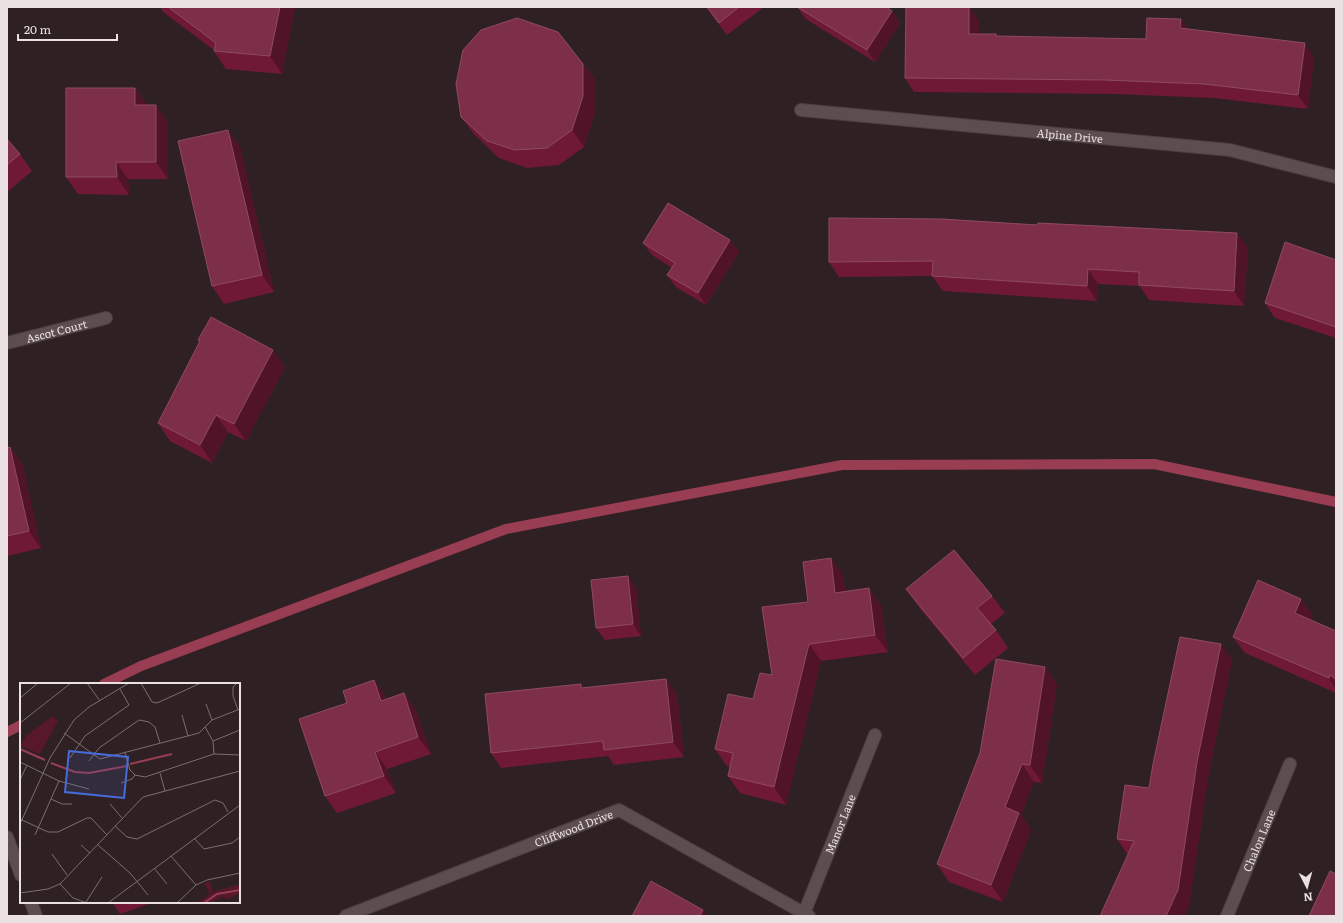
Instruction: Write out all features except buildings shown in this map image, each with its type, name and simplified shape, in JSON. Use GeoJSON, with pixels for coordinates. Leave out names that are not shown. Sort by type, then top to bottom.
{"type":"FeatureCollection","features":[{"type":"Feature","properties":{"kind":"street","name":"Alpine Drive"},"geometry":{"type":"LineString","coordinates":[[801,110],[1230,150],[1336,177]]}},
{"type":"Feature","properties":{"kind":"street","name":"Ascot Court"},"geometry":{"type":"LineString","coordinates":[[7,343],[106,318]]}},
{"type":"Feature","properties":{"kind":"street","name":"Manor Lane"},"geometry":{"type":"LineString","coordinates":[[805,915],[875,735]]}},
{"type":"Feature","properties":{"kind":"street","name":"Chalon Lane"},"geometry":{"type":"LineString","coordinates":[[1227,916],[1290,764]]}},
{"type":"Feature","properties":{"kind":"street","name":"Cliffwood Drive"},"geometry":{"type":"LineString","coordinates":[[346,916],[619,810],[805,915]]}},
{"type":"Feature","properties":{"kind":"street"},"geometry":{"type":"LineString","coordinates":[[7,837],[20,871]]}},
{"type":"Feature","properties":{"kind":"street"},"geometry":{"type":"LineString","coordinates":[[31,903],[36,916]]}},
{"type":"Feature","properties":{"kind":"waterway"},"geometry":{"type":"LineString","coordinates":[[106,683],[141,666],[506,529],[842,465],[1154,464],[1336,502]]}},
{"type":"Feature","properties":{"kind":"waterway"},"geometry":{"type":"LineString","coordinates":[[7,732],[20,726]]}}]}
